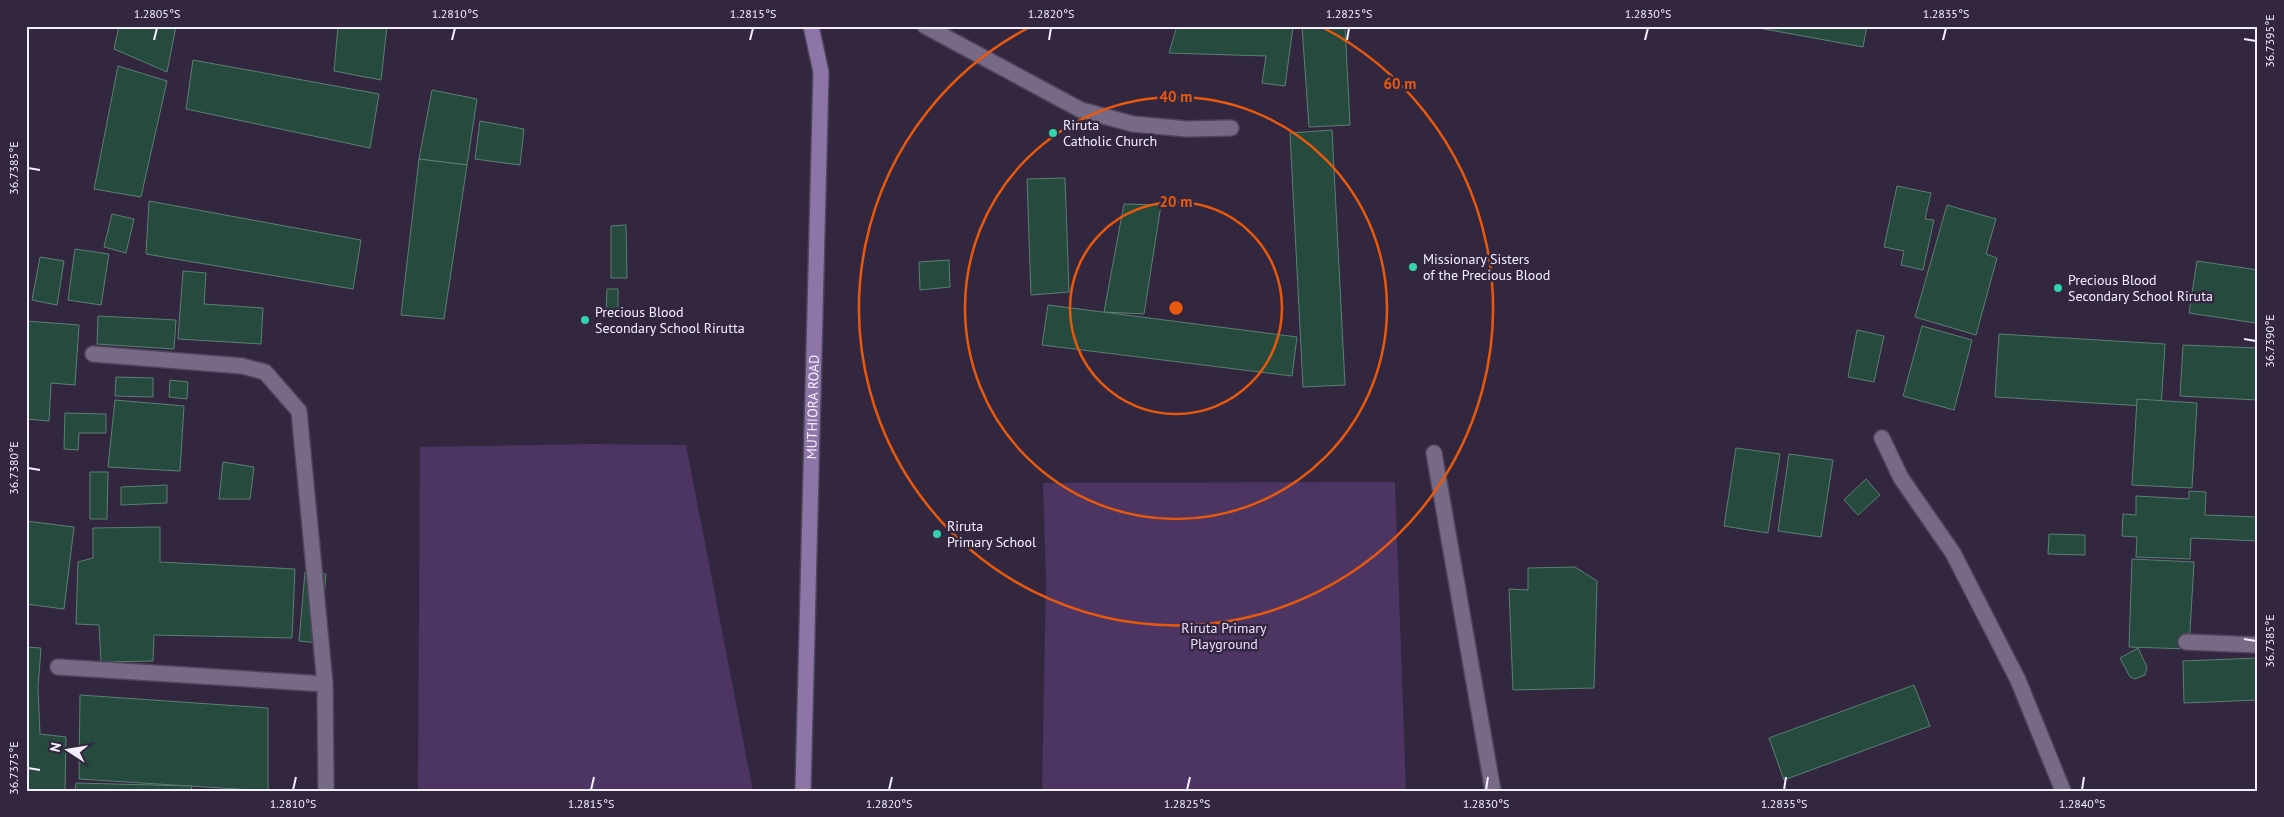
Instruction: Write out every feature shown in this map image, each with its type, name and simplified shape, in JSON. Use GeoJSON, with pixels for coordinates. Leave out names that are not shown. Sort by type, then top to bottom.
{"type":"FeatureCollection","features":[{"type":"Feature","properties":{"kind":"street","name":"MUTHIORA ROAD"},"geometry":{"type":"LineString","coordinates":[[803,791],[821,72],[811,26]]}},
{"type":"Feature","properties":{"kind":"street"},"geometry":{"type":"LineString","coordinates":[[925,26],[1081,110],[1133,124],[1187,129],[1231,128]]}},
{"type":"Feature","properties":{"kind":"street"},"geometry":{"type":"LineString","coordinates":[[93,354],[242,366],[265,372],[299,411],[325,684],[326,791]]}},
{"type":"Feature","properties":{"kind":"street"},"geometry":{"type":"LineString","coordinates":[[1882,438],[1901,478],[1962,570],[2018,680],[2063,791]]}},
{"type":"Feature","properties":{"kind":"street"},"geometry":{"type":"LineString","coordinates":[[1434,453],[1493,791]]}},
{"type":"Feature","properties":{"kind":"street"},"geometry":{"type":"LineString","coordinates":[[2186,642],[2258,645]]}},
{"type":"Feature","properties":{"kind":"street"},"geometry":{"type":"LineString","coordinates":[[58,667],[325,684]]}},
{"type":"Feature","properties":{"kind":"green space"},"geometry":{"type":"Polygon","coordinates":[[[591,444],[686,445],[753,791],[418,791],[420,447],[591,444]]]}},
{"type":"Feature","properties":{"kind":"green space","name":"Riruta Primary Playground"},"geometry":{"type":"Polygon","coordinates":[[[1395,482],[1406,791],[1042,791],[1046,579],[1043,483],[1395,482]]]}},
{"type":"Feature","properties":{"kind":"building"},"geometry":{"type":"Polygon","coordinates":[[[119,26],[176,26],[167,72],[114,49],[119,26]]]}},
{"type":"Feature","properties":{"kind":"building"},"geometry":{"type":"Polygon","coordinates":[[[338,26],[387,26],[381,80],[334,71],[338,26]]]}},
{"type":"Feature","properties":{"kind":"building"},"geometry":{"type":"Polygon","coordinates":[[[1177,26],[1293,27],[1285,86],[1262,83],[1266,56],[1169,53],[1177,26]]]}},
{"type":"Feature","properties":{"kind":"building"},"geometry":{"type":"Polygon","coordinates":[[[1302,26],[1345,26],[1350,125],[1309,127],[1302,26]]]}},
{"type":"Feature","properties":{"kind":"building"},"geometry":{"type":"Polygon","coordinates":[[[1748,26],[1867,26],[1863,47],[1748,26]]]}},
{"type":"Feature","properties":{"kind":"building"},"geometry":{"type":"Polygon","coordinates":[[[193,60],[379,94],[370,148],[186,109],[193,60]]]}},
{"type":"Feature","properties":{"kind":"building"},"geometry":{"type":"Polygon","coordinates":[[[118,66],[167,81],[141,197],[94,189],[118,66]]]}},
{"type":"Feature","properties":{"kind":"building"},"geometry":{"type":"Polygon","coordinates":[[[432,90],[477,99],[467,165],[419,159],[432,90]]]}},
{"type":"Feature","properties":{"kind":"building"},"geometry":{"type":"Polygon","coordinates":[[[480,121],[524,129],[520,165],[475,159],[480,121]]]}},
{"type":"Feature","properties":{"kind":"building"},"geometry":{"type":"Polygon","coordinates":[[[1332,130],[1345,385],[1303,387],[1290,133],[1332,130]]]}},
{"type":"Feature","properties":{"kind":"building"},"geometry":{"type":"Polygon","coordinates":[[[419,159],[467,165],[444,319],[401,315],[419,159]]]}},
{"type":"Feature","properties":{"kind":"building"},"geometry":{"type":"Polygon","coordinates":[[[1065,178],[1069,292],[1031,295],[1027,179],[1065,178]]]}},
{"type":"Feature","properties":{"kind":"building"},"geometry":{"type":"Polygon","coordinates":[[[1897,186],[1931,193],[1925,219],[1934,220],[1923,270],[1901,265],[1904,251],[1884,247],[1897,186]]]}},
{"type":"Feature","properties":{"kind":"building"},"geometry":{"type":"Polygon","coordinates":[[[149,201],[361,240],[353,289],[146,254],[149,201]]]}},
{"type":"Feature","properties":{"kind":"building"},"geometry":{"type":"Polygon","coordinates":[[[1124,204],[1161,205],[1144,314],[1104,312],[1124,204]]]}},
{"type":"Feature","properties":{"kind":"building"},"geometry":{"type":"Polygon","coordinates":[[[1947,205],[1996,219],[1986,254],[1997,258],[1976,335],[1915,317],[1947,205]]]}},
{"type":"Feature","properties":{"kind":"building"},"geometry":{"type":"Polygon","coordinates":[[[112,214],[134,219],[126,253],[104,247],[112,214]]]}},
{"type":"Feature","properties":{"kind":"building"},"geometry":{"type":"Polygon","coordinates":[[[626,225],[627,278],[611,278],[611,226],[626,225]]]}},
{"type":"Feature","properties":{"kind":"building"},"geometry":{"type":"Polygon","coordinates":[[[75,249],[109,254],[101,305],[68,300],[75,249]]]}},
{"type":"Feature","properties":{"kind":"building"},"geometry":{"type":"Polygon","coordinates":[[[40,257],[64,261],[57,305],[32,300],[40,257]]]}},
{"type":"Feature","properties":{"kind":"building"},"geometry":{"type":"Polygon","coordinates":[[[949,260],[950,287],[920,290],[919,262],[949,260]]]}},
{"type":"Feature","properties":{"kind":"building"},"geometry":{"type":"Polygon","coordinates":[[[2197,261],[2258,270],[2256,323],[2189,313],[2197,261]]]}},
{"type":"Feature","properties":{"kind":"building"},"geometry":{"type":"Polygon","coordinates":[[[183,271],[206,273],[204,304],[263,308],[261,344],[178,339],[183,271]]]}},
{"type":"Feature","properties":{"kind":"building"},"geometry":{"type":"Polygon","coordinates":[[[607,289],[618,289],[618,317],[606,317],[607,289]]]}},
{"type":"Feature","properties":{"kind":"building"},"geometry":{"type":"Polygon","coordinates":[[[1048,305],[1297,337],[1292,376],[1042,345],[1048,305]]]}},
{"type":"Feature","properties":{"kind":"building"},"geometry":{"type":"Polygon","coordinates":[[[98,316],[176,320],[174,349],[97,344],[98,316]]]}},
{"type":"Feature","properties":{"kind":"building"},"geometry":{"type":"Polygon","coordinates":[[[26,321],[79,325],[75,385],[51,383],[49,421],[26,419],[26,321]]]}},
{"type":"Feature","properties":{"kind":"building"},"geometry":{"type":"Polygon","coordinates":[[[1922,326],[1972,340],[1954,410],[1903,396],[1922,326]]]}},
{"type":"Feature","properties":{"kind":"building"},"geometry":{"type":"Polygon","coordinates":[[[1857,330],[1884,336],[1874,382],[1848,377],[1857,330]]]}},
{"type":"Feature","properties":{"kind":"building"},"geometry":{"type":"Polygon","coordinates":[[[1999,334],[2165,344],[2161,407],[1995,397],[1999,334]]]}},
{"type":"Feature","properties":{"kind":"building"},"geometry":{"type":"Polygon","coordinates":[[[2183,345],[2258,348],[2258,400],[2180,396],[2183,345]]]}},
{"type":"Feature","properties":{"kind":"building"},"geometry":{"type":"Polygon","coordinates":[[[116,377],[153,378],[153,397],[115,396],[116,377]]]}},
{"type":"Feature","properties":{"kind":"building"},"geometry":{"type":"Polygon","coordinates":[[[170,380],[188,382],[187,399],[169,397],[170,380]]]}},
{"type":"Feature","properties":{"kind":"building"},"geometry":{"type":"Polygon","coordinates":[[[2137,399],[2197,403],[2192,488],[2132,485],[2137,399]]]}},
{"type":"Feature","properties":{"kind":"building"},"geometry":{"type":"Polygon","coordinates":[[[115,400],[184,406],[180,471],[108,467],[115,400]]]}},
{"type":"Feature","properties":{"kind":"building"},"geometry":{"type":"Polygon","coordinates":[[[65,413],[106,414],[106,433],[79,433],[78,450],[64,449],[65,413]]]}},
{"type":"Feature","properties":{"kind":"building"},"geometry":{"type":"Polygon","coordinates":[[[1736,448],[1780,454],[1768,533],[1724,526],[1736,448]]]}},
{"type":"Feature","properties":{"kind":"building"},"geometry":{"type":"Polygon","coordinates":[[[1789,454],[1833,460],[1821,537],[1778,531],[1789,454]]]}},
{"type":"Feature","properties":{"kind":"building"},"geometry":{"type":"Polygon","coordinates":[[[223,462],[254,467],[250,499],[219,499],[223,462]]]}},
{"type":"Feature","properties":{"kind":"building"},"geometry":{"type":"Polygon","coordinates":[[[90,472],[108,472],[107,519],[90,519],[90,472]]]}},
{"type":"Feature","properties":{"kind":"building"},"geometry":{"type":"Polygon","coordinates":[[[1866,479],[1880,495],[1858,515],[1844,500],[1866,479]]]}},
{"type":"Feature","properties":{"kind":"building"},"geometry":{"type":"Polygon","coordinates":[[[167,485],[167,503],[121,505],[121,487],[167,485]]]}},
{"type":"Feature","properties":{"kind":"building"},"geometry":{"type":"Polygon","coordinates":[[[2189,491],[2206,492],[2205,515],[2258,517],[2258,541],[2191,538],[2190,559],[2136,557],[2137,537],[2122,536],[2123,514],[2136,515],[2136,496],[2189,499],[2189,491]]]}},
{"type":"Feature","properties":{"kind":"building"},"geometry":{"type":"Polygon","coordinates":[[[26,521],[74,527],[64,609],[26,604],[26,521]]]}},
{"type":"Feature","properties":{"kind":"building"},"geometry":{"type":"Polygon","coordinates":[[[160,527],[160,562],[295,569],[292,638],[154,635],[153,661],[101,662],[99,625],[76,624],[78,562],[93,558],[93,528],[160,527]]]}},
{"type":"Feature","properties":{"kind":"building"},"geometry":{"type":"Polygon","coordinates":[[[2049,534],[2085,535],[2085,555],[2048,554],[2049,534]]]}},
{"type":"Feature","properties":{"kind":"building"},"geometry":{"type":"Polygon","coordinates":[[[2132,559],[2194,562],[2189,649],[2129,647],[2132,559]]]}},
{"type":"Feature","properties":{"kind":"building"},"geometry":{"type":"Polygon","coordinates":[[[1575,567],[1597,581],[1594,688],[1513,690],[1509,589],[1528,590],[1528,568],[1575,567]]]}},
{"type":"Feature","properties":{"kind":"building"},"geometry":{"type":"Polygon","coordinates":[[[305,572],[326,574],[320,643],[299,641],[305,572]]]}},
{"type":"Feature","properties":{"kind":"building"},"geometry":{"type":"Polygon","coordinates":[[[26,647],[41,648],[38,688],[40,734],[66,737],[65,791],[26,791],[26,647]]]}},
{"type":"Feature","properties":{"kind":"building"},"geometry":{"type":"Polygon","coordinates":[[[2138,648],[2147,667],[2145,675],[2135,679],[2130,677],[2120,658],[2138,648]]]}},
{"type":"Feature","properties":{"kind":"building"},"geometry":{"type":"Polygon","coordinates":[[[2258,658],[2258,700],[2184,703],[2183,661],[2258,658]]]}},
{"type":"Feature","properties":{"kind":"building"},"geometry":{"type":"Polygon","coordinates":[[[1914,685],[1930,726],[1784,780],[1769,738],[1914,685]]]}},
{"type":"Feature","properties":{"kind":"building"},"geometry":{"type":"Polygon","coordinates":[[[80,695],[268,708],[268,791],[79,779],[80,695]]]}},
{"type":"Feature","properties":{"kind":"building"},"geometry":{"type":"Polygon","coordinates":[[[76,783],[192,786],[191,791],[75,791],[76,783]]]}},
{"type":"Feature","properties":{"kind":"place","name":"Riruta Catholic Church"},"geometry":{"type":"Point","coordinates":[1053,133]}},
{"type":"Feature","properties":{"kind":"place","name":"Missionary Sisters of the Precious Blood"},"geometry":{"type":"Point","coordinates":[1413,267]}},
{"type":"Feature","properties":{"kind":"place","name":"Precious Blood Secondary School Riruta"},"geometry":{"type":"Point","coordinates":[2058,288]}},
{"type":"Feature","properties":{"kind":"place","name":"Precious Blood Secondary School Rirutta"},"geometry":{"type":"Point","coordinates":[585,320]}},
{"type":"Feature","properties":{"kind":"place","name":"Riruta Primary School"},"geometry":{"type":"Point","coordinates":[937,534]}}]}
